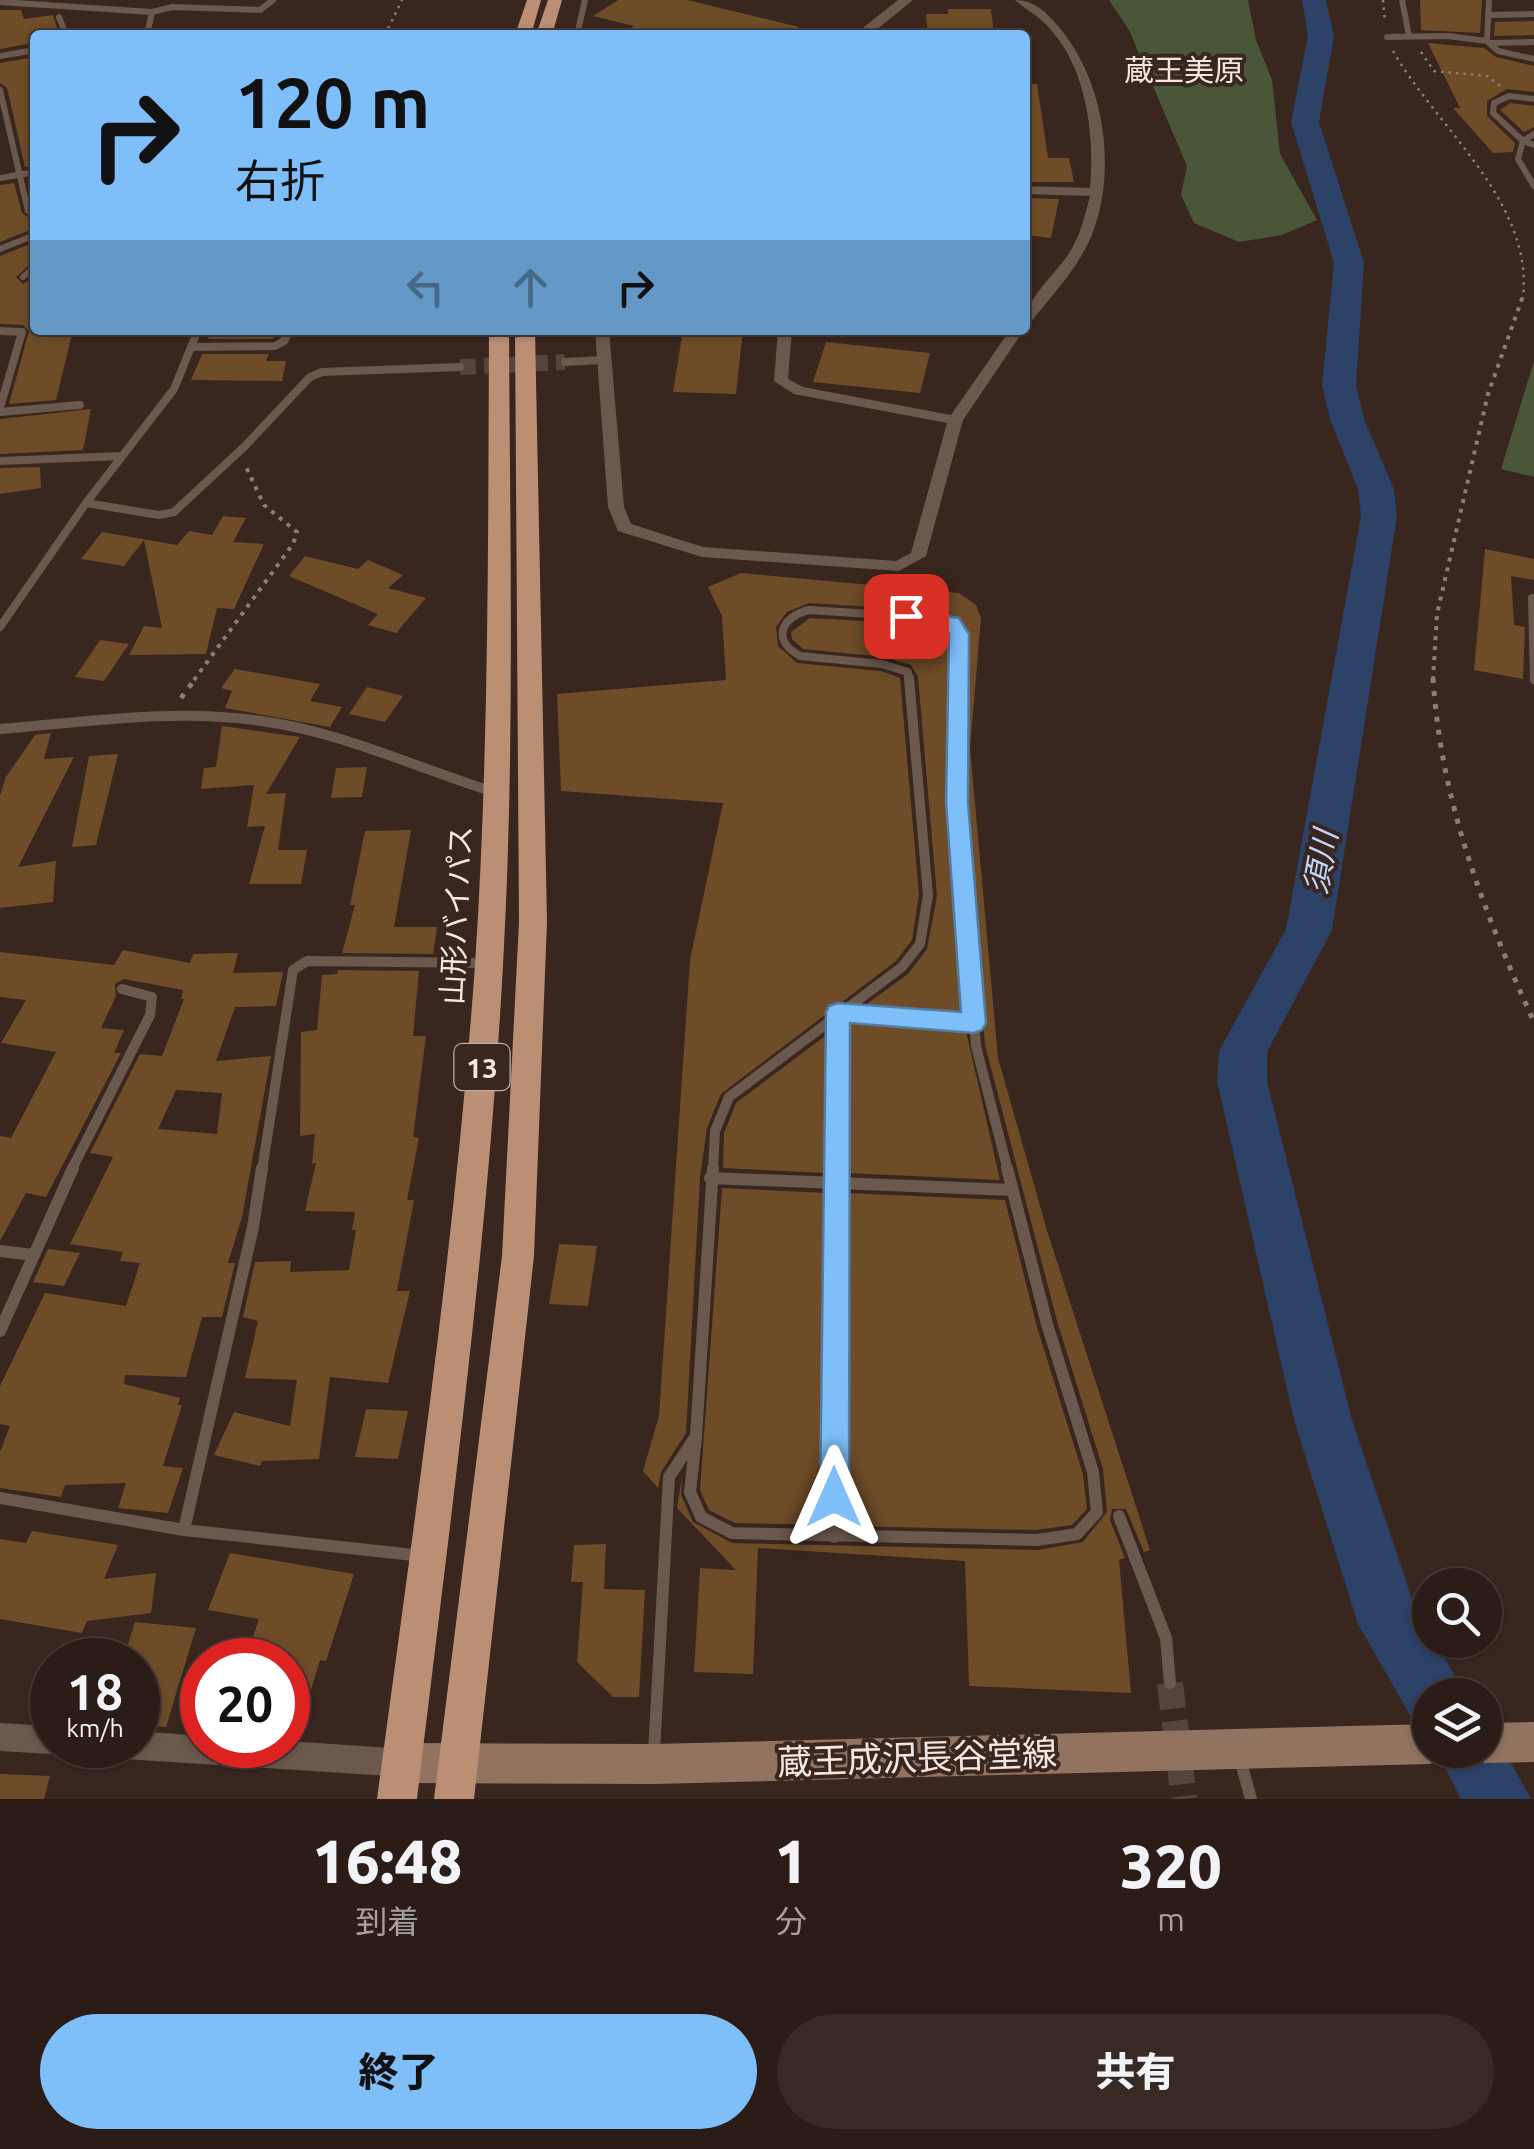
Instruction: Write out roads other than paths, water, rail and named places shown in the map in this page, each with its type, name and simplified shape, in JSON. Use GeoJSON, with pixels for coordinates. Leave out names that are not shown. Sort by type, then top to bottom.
{"type":"FeatureCollection","features":[{"type":"Feature","properties":{"kind":"highway"},"geometry":{"type":"LineString","coordinates":[[525,30],[534,0]]}},
{"type":"Feature","properties":{"kind":"highway"},"geometry":{"type":"LineString","coordinates":[[546,30],[555,0]]}},
{"type":"Feature","properties":{"kind":"highway","name":"山形バイパス"},"geometry":{"type":"LineString","coordinates":[[401,1781],[464,1272],[490,963],[497,792],[499,335]]}},
{"type":"Feature","properties":{"kind":"highway","name":"13"},"geometry":{"type":"LineString","coordinates":[[457,1781],[518,1256],[521,1197],[533,922],[525,335]]}},
{"type":"Feature","properties":{"kind":"main road"},"geometry":{"type":"LineString","coordinates":[[1502,1743],[1534,1742]]}},
{"type":"Feature","properties":{"kind":"main road","name":"蔵王成沢長谷堂線"},"geometry":{"type":"LineString","coordinates":[[401,1781],[457,1781],[654,1764],[1412,1744]]}},
{"type":"Feature","properties":{"kind":"street"},"geometry":{"type":"LineString","coordinates":[[867,30],[906,0]]}},
{"type":"Feature","properties":{"kind":"street"},"geometry":{"type":"LineString","coordinates":[[1020,0],[1044,13],[1076,53],[1094,124],[1099,168],[1090,224],[1077,253],[1030,314]]}},
{"type":"Feature","properties":{"kind":"street"},"geometry":{"type":"LineString","coordinates":[[1030,190],[1096,192]]}},
{"type":"Feature","properties":{"kind":"street"},"geometry":{"type":"LineString","coordinates":[[602,335],[616,507],[624,527],[702,552],[899,566],[918,556],[955,420],[1014,335]]}},
{"type":"Feature","properties":{"kind":"street"},"geometry":{"type":"LineString","coordinates":[[785,335],[781,381],[799,391],[955,420]]}},
{"type":"Feature","properties":{"kind":"street"},"geometry":{"type":"LineString","coordinates":[[0,1737],[30,1739]]}},
{"type":"Feature","properties":{"kind":"street"},"geometry":{"type":"LineString","coordinates":[[160,1750],[401,1781]]}},
{"type":"Feature","properties":{"kind":"lane"},"geometry":{"type":"LineString","coordinates":[[0,2],[152,12],[172,7],[260,10],[273,0]]}},
{"type":"Feature","properties":{"kind":"lane"},"geometry":{"type":"LineString","coordinates":[[578,30],[585,0]]}},
{"type":"Feature","properties":{"kind":"lane"},"geometry":{"type":"LineString","coordinates":[[1402,0],[1411,36]]}},
{"type":"Feature","properties":{"kind":"lane"},"geometry":{"type":"LineString","coordinates":[[1489,0],[1488,42],[1498,51],[1534,59]]}},
{"type":"Feature","properties":{"kind":"lane"},"geometry":{"type":"LineString","coordinates":[[148,30],[152,12]]}},
{"type":"Feature","properties":{"kind":"lane"},"geometry":{"type":"LineString","coordinates":[[1488,15],[1534,14]]}},
{"type":"Feature","properties":{"kind":"lane"},"geometry":{"type":"LineString","coordinates":[[59,17],[64,30]]}},
{"type":"Feature","properties":{"kind":"lane"},"geometry":{"type":"LineString","coordinates":[[1387,37],[1534,42]]}},
{"type":"Feature","properties":{"kind":"lane"},"geometry":{"type":"LineString","coordinates":[[0,56],[30,51]]}},
{"type":"Feature","properties":{"kind":"lane"},"geometry":{"type":"LineString","coordinates":[[0,90],[28,211]]}},
{"type":"Feature","properties":{"kind":"lane"},"geometry":{"type":"LineString","coordinates":[[1534,99],[1509,96],[1494,103],[1493,113],[1534,145]]}},
{"type":"Feature","properties":{"kind":"lane"},"geometry":{"type":"LineString","coordinates":[[1534,134],[1523,140],[1518,159],[1534,186]]}},
{"type":"Feature","properties":{"kind":"lane"},"geometry":{"type":"LineString","coordinates":[[0,178],[30,173]]}},
{"type":"Feature","properties":{"kind":"lane"},"geometry":{"type":"LineString","coordinates":[[0,249],[30,236]]}},
{"type":"Feature","properties":{"kind":"lane"},"geometry":{"type":"LineString","coordinates":[[23,277],[30,271]]}},
{"type":"Feature","properties":{"kind":"lane"},"geometry":{"type":"LineString","coordinates":[[0,331],[22,332],[0,410],[80,405]]}},
{"type":"Feature","properties":{"kind":"lane"},"geometry":{"type":"LineString","coordinates":[[0,627],[86,503],[174,389],[196,335]]}},
{"type":"Feature","properties":{"kind":"lane"},"geometry":{"type":"LineString","coordinates":[[192,347],[275,346],[288,335]]}},
{"type":"Feature","properties":{"kind":"lane"},"geometry":{"type":"LineString","coordinates":[[565,362],[603,360]]}},
{"type":"Feature","properties":{"kind":"lane"},"geometry":{"type":"LineString","coordinates":[[86,503],[159,515],[174,512],[246,446],[310,377],[322,372],[460,366]]}},
{"type":"Feature","properties":{"kind":"lane"},"geometry":{"type":"LineString","coordinates":[[0,462],[121,456]]}},
{"type":"Feature","properties":{"kind":"lane"},"geometry":{"type":"LineString","coordinates":[[1532,598],[1534,680]]}},
{"type":"Feature","properties":{"kind":"lane"},"geometry":{"type":"LineString","coordinates":[[809,610],[934,618],[952,623],[959,634],[957,802],[974,1023],[1047,1324],[1093,1472],[1097,1512],[1077,1534],[1037,1540],[732,1533],[701,1517],[690,1492],[715,1131],[730,1097],[838,1012],[902,968],[920,944],[928,895],[912,683],[908,672],[880,663],[806,659],[790,653],[783,642],[783,626],[791,615],[809,610]]}},
{"type":"Feature","properties":{"kind":"lane"},"geometry":{"type":"LineString","coordinates":[[0,729],[167,716],[233,716],[298,728],[377,751],[435,776],[497,792]]}},
{"type":"Feature","properties":{"kind":"lane"},"geometry":{"type":"LineString","coordinates":[[184,1530],[253,1226],[293,970],[306,961],[490,963]]}},
{"type":"Feature","properties":{"kind":"lane"},"geometry":{"type":"LineString","coordinates":[[0,1331],[33,1254],[150,1015],[152,997],[122,988]]}},
{"type":"Feature","properties":{"kind":"lane"},"geometry":{"type":"LineString","coordinates":[[838,1012],[974,1023]]}},
{"type":"Feature","properties":{"kind":"lane"},"geometry":{"type":"LineString","coordinates":[[834,1536],[838,1012]]}},
{"type":"Feature","properties":{"kind":"lane"},"geometry":{"type":"LineString","coordinates":[[710,1178],[1012,1190]]}},
{"type":"Feature","properties":{"kind":"lane"},"geometry":{"type":"LineString","coordinates":[[0,1250],[33,1254]]}},
{"type":"Feature","properties":{"kind":"lane"},"geometry":{"type":"LineString","coordinates":[[654,1764],[669,1477],[696,1436]]}},
{"type":"Feature","properties":{"kind":"lane"},"geometry":{"type":"LineString","coordinates":[[0,1498],[184,1530],[429,1556]]}},
{"type":"Feature","properties":{"kind":"lane"},"geometry":{"type":"LineString","coordinates":[[1119,1516],[1166,1638],[1170,1683]]}},
{"type":"Feature","properties":{"kind":"lane"},"geometry":{"type":"LineString","coordinates":[[1236,1748],[1251,1799]]}},
{"type":"Feature","properties":{"kind":"waterway","name":"須川"},"geometry":{"type":"LineString","coordinates":[[1314,0],[1321,36],[1305,122],[1349,263],[1339,385],[1347,419],[1376,489],[1379,516],[1309,930],[1243,1051],[1242,1081],[1323,1420],[1389,1624],[1422,1678]]}},
{"type":"Feature","properties":{"kind":"waterway","name":"須川"},"geometry":{"type":"LineString","coordinates":[[1479,1768],[1498,1799]]}},
{"type":"Feature","properties":{"kind":"tunnel"},"geometry":{"type":"LineString","coordinates":[[460,367],[565,362]]}},
{"type":"Feature","properties":{"kind":"tunnel"},"geometry":{"type":"LineString","coordinates":[[1170,1683],[1184,1799]]}},
{"type":"Feature","properties":{"kind":"district","name":"蔵王美原"},"geometry":{"type":"Point","coordinates":[1184,70]}}]}
